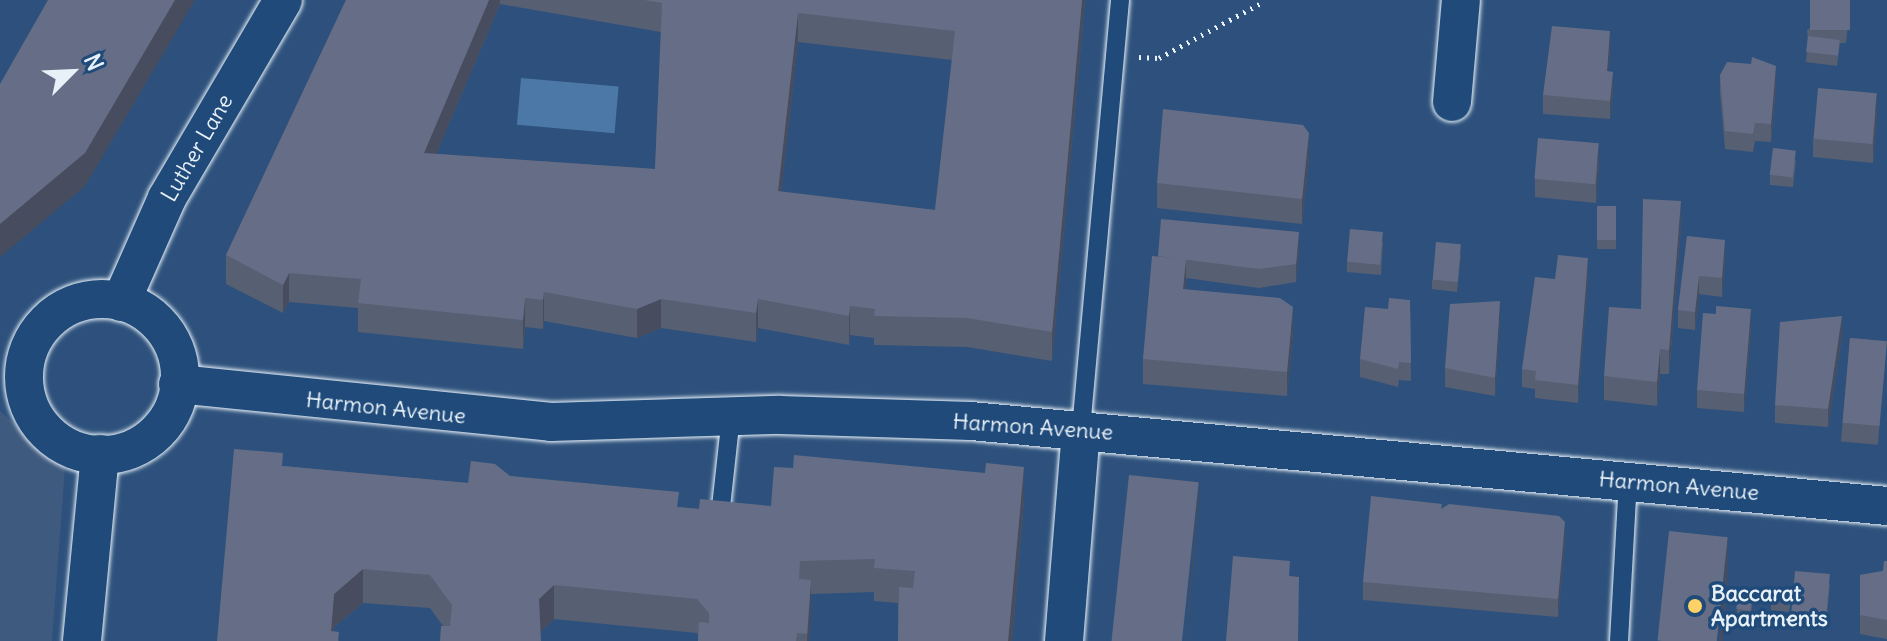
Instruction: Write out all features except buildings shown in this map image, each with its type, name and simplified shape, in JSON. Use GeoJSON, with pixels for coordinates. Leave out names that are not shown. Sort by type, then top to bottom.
{"type":"FeatureCollection","features":[{"type":"Feature","properties":{"kind":"street","name":"Luther Lane"},"geometry":{"type":"LineString","coordinates":[[121,302],[167,198],[283,0]]}},
{"type":"Feature","properties":{"kind":"street"},"geometry":{"type":"LineString","coordinates":[[1452,102],[1461,0]]}},
{"type":"Feature","properties":{"kind":"street"},"geometry":{"type":"LineString","coordinates":[[121,302],[159,324],[173,345],[178,384],[169,417],[153,436],[100,454],[56,440],[37,421],[13,355],[66,307],[121,302]]}},
{"type":"Feature","properties":{"kind":"street","name":"Harmon Avenue"},"geometry":{"type":"LineString","coordinates":[[178,384],[551,422],[731,417],[1081,429],[1887,506]]}},
{"type":"Feature","properties":{"kind":"street"},"geometry":{"type":"LineString","coordinates":[[1064,641],[1081,429]]}},
{"type":"Feature","properties":{"kind":"street"},"geometry":{"type":"LineString","coordinates":[[82,641],[100,454]]}},
{"type":"Feature","properties":{"kind":"lane"},"geometry":{"type":"LineString","coordinates":[[1081,429],[1120,0]]}},
{"type":"Feature","properties":{"kind":"lane"},"geometry":{"type":"LineString","coordinates":[[718,534],[731,417]]}},
{"type":"Feature","properties":{"kind":"lane"},"geometry":{"type":"LineString","coordinates":[[1619,641],[1628,481]]}},
{"type":"Feature","properties":{"kind":"path"},"geometry":{"type":"LineString","coordinates":[[1115,55],[1159,58],[1261,3]]}},
{"type":"Feature","properties":{"kind":"shaded area"},"geometry":{"type":"Polygon","coordinates":[[[521,78],[619,87],[615,133],[517,125],[521,78]]]}},
{"type":"Feature","properties":{"kind":"shaded area"},"geometry":{"type":"Polygon","coordinates":[[[0,411],[65,468],[52,641],[0,641],[0,411]]]}},
{"type":"Feature","properties":{"kind":"place","name":"Baccarat Apartments"},"geometry":{"type":"Point","coordinates":[1695,606]}}]}
